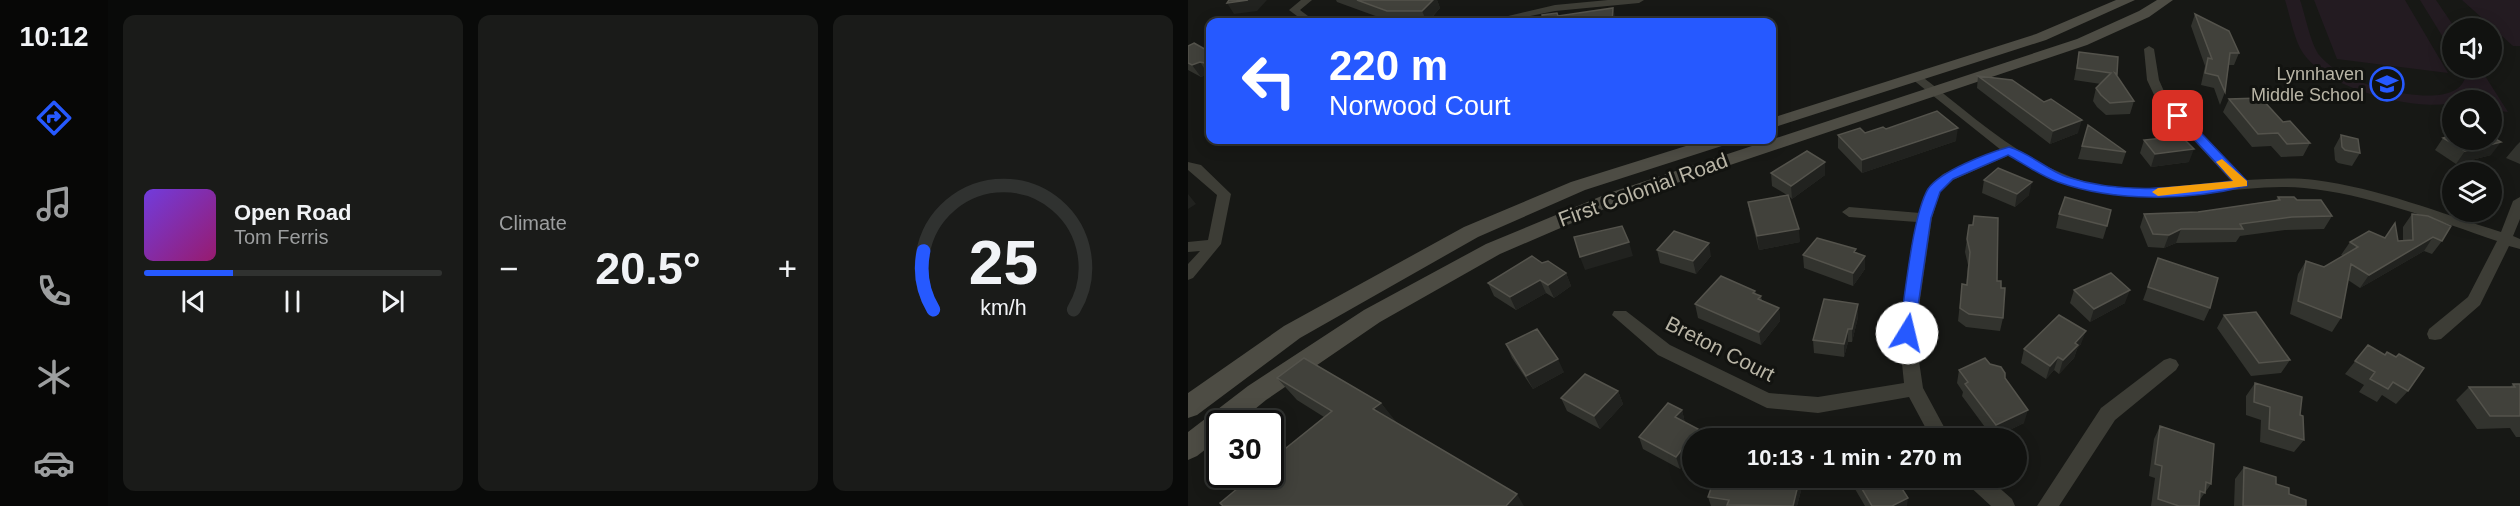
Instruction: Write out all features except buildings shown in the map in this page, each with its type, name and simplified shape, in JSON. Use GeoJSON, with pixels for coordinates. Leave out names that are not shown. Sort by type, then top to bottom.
{"type":"FeatureCollection","features":[{"type":"Feature","properties":{"kind":"main road"},"geometry":{"type":"LineString","coordinates":[[1776,122],[2041,38],[2128,0]]}},
{"type":"Feature","properties":{"kind":"main road","name":"First Colonial Road"},"geometry":{"type":"LineString","coordinates":[[1776,144],[2082,42],[2144,14],[2166,0]]}},
{"type":"Feature","properties":{"kind":"main road","name":"First Colonial Road"},"geometry":{"type":"LineString","coordinates":[[1188,407],[1292,332],[1470,232],[1578,186],[1709,144]]}},
{"type":"Feature","properties":{"kind":"main road","name":"First Colonial Road"},"geometry":{"type":"LineString","coordinates":[[1188,448],[1257,393],[1363,323],[1493,249],[1617,197],[1776,144]]}},
{"type":"Feature","properties":{"kind":"street"},"geometry":{"type":"LineString","coordinates":[[1305,18],[1294,10],[1307,0]]}},
{"type":"Feature","properties":{"kind":"street"},"geometry":{"type":"LineString","coordinates":[[1507,18],[1555,8],[1639,0]]}},
{"type":"Feature","properties":{"kind":"street"},"geometry":{"type":"LineString","coordinates":[[2149,49],[2153,80],[2162,99],[2242,183]]}},
{"type":"Feature","properties":{"kind":"street"},"geometry":{"type":"LineString","coordinates":[[1916,77],[2009,151],[2061,179],[2113,192],[2175,192],[2242,183],[2303,183],[2350,190],[2513,242]]}},
{"type":"Feature","properties":{"kind":"street"},"geometry":{"type":"LineString","coordinates":[[1935,428],[1914,389],[1907,333],[1925,218],[1934,190],[1948,177],[2009,151]]}},
{"type":"Feature","properties":{"kind":"street"},"geometry":{"type":"LineString","coordinates":[[1188,166],[1196,168],[1224,194],[1214,244],[1188,274]]}},
{"type":"Feature","properties":{"kind":"street"},"geometry":{"type":"LineString","coordinates":[[2435,334],[2474,301],[2513,242],[2520,201]]}},
{"type":"Feature","properties":{"kind":"street"},"geometry":{"type":"LineString","coordinates":[[1849,212],[1925,218]]}},
{"type":"Feature","properties":{"kind":"street"},"geometry":{"type":"LineString","coordinates":[[1188,247],[1214,244]]}},
{"type":"Feature","properties":{"kind":"street","name":"Breton Court"},"geometry":{"type":"LineString","coordinates":[[1620,315],[1664,350],[1767,400],[1818,405],[1914,389]]}},
{"type":"Feature","properties":{"kind":"street"},"geometry":{"type":"LineString","coordinates":[[2047,506],[2108,414],[2170,365]]}},
{"type":"Feature","properties":{"kind":"street"},"geometry":{"type":"LineString","coordinates":[[1986,488],[2006,506]]}},
{"type":"Feature","properties":{"kind":"shaded area"},"geometry":{"type":"Polygon","coordinates":[[[2285,0],[2300,0],[2311,38],[2320,56],[2330,66],[2361,82],[2395,92],[2414,95],[2442,94],[2442,104],[2429,105],[2388,99],[2344,84],[2310,62],[2300,48],[2285,0]]]}},
{"type":"Feature","properties":{"kind":"shaded area"},"geometry":{"type":"Polygon","coordinates":[[[2314,0],[2405,0],[2442,63],[2442,72],[2337,59],[2314,0]]]}},
{"type":"Feature","properties":{"kind":"shaded area"},"geometry":{"type":"Polygon","coordinates":[[[2420,0],[2436,0],[2448,18],[2442,18],[2442,36],[2420,0]]]}},
{"type":"Feature","properties":{"kind":"shaded area"},"geometry":{"type":"Polygon","coordinates":[[[2462,0],[2520,0],[2520,46],[2513,46],[2502,36],[2502,18],[2482,18],[2462,0]]]}},
{"type":"Feature","properties":{"kind":"shaded area"},"geometry":{"type":"Polygon","coordinates":[[[2464,78],[2486,78],[2494,90],[2454,90],[2460,86],[2464,78]]]}},
{"type":"Feature","properties":{"kind":"shaded area"},"geometry":{"type":"Polygon","coordinates":[[[2502,103],[2508,112],[2502,111],[2502,103]]]}},
{"type":"Feature","properties":{"kind":"slow traffic"},"geometry":{"type":"LineString","coordinates":[[2158,192],[2175,192],[2242,183],[2222,162]]}},
{"type":"Feature","properties":{"kind":"place","name":"Lynnhaven Middle School"},"geometry":{"type":"Point","coordinates":[2387,84]}},
{"type":"Feature","properties":{"kind":"route"},"geometry":{"type":"LineString","coordinates":[[1907,333],[1925,218],[1934,190],[1948,177],[2009,151],[2061,179],[2113,192],[2175,192],[2242,183],[2178,116]]}}]}
